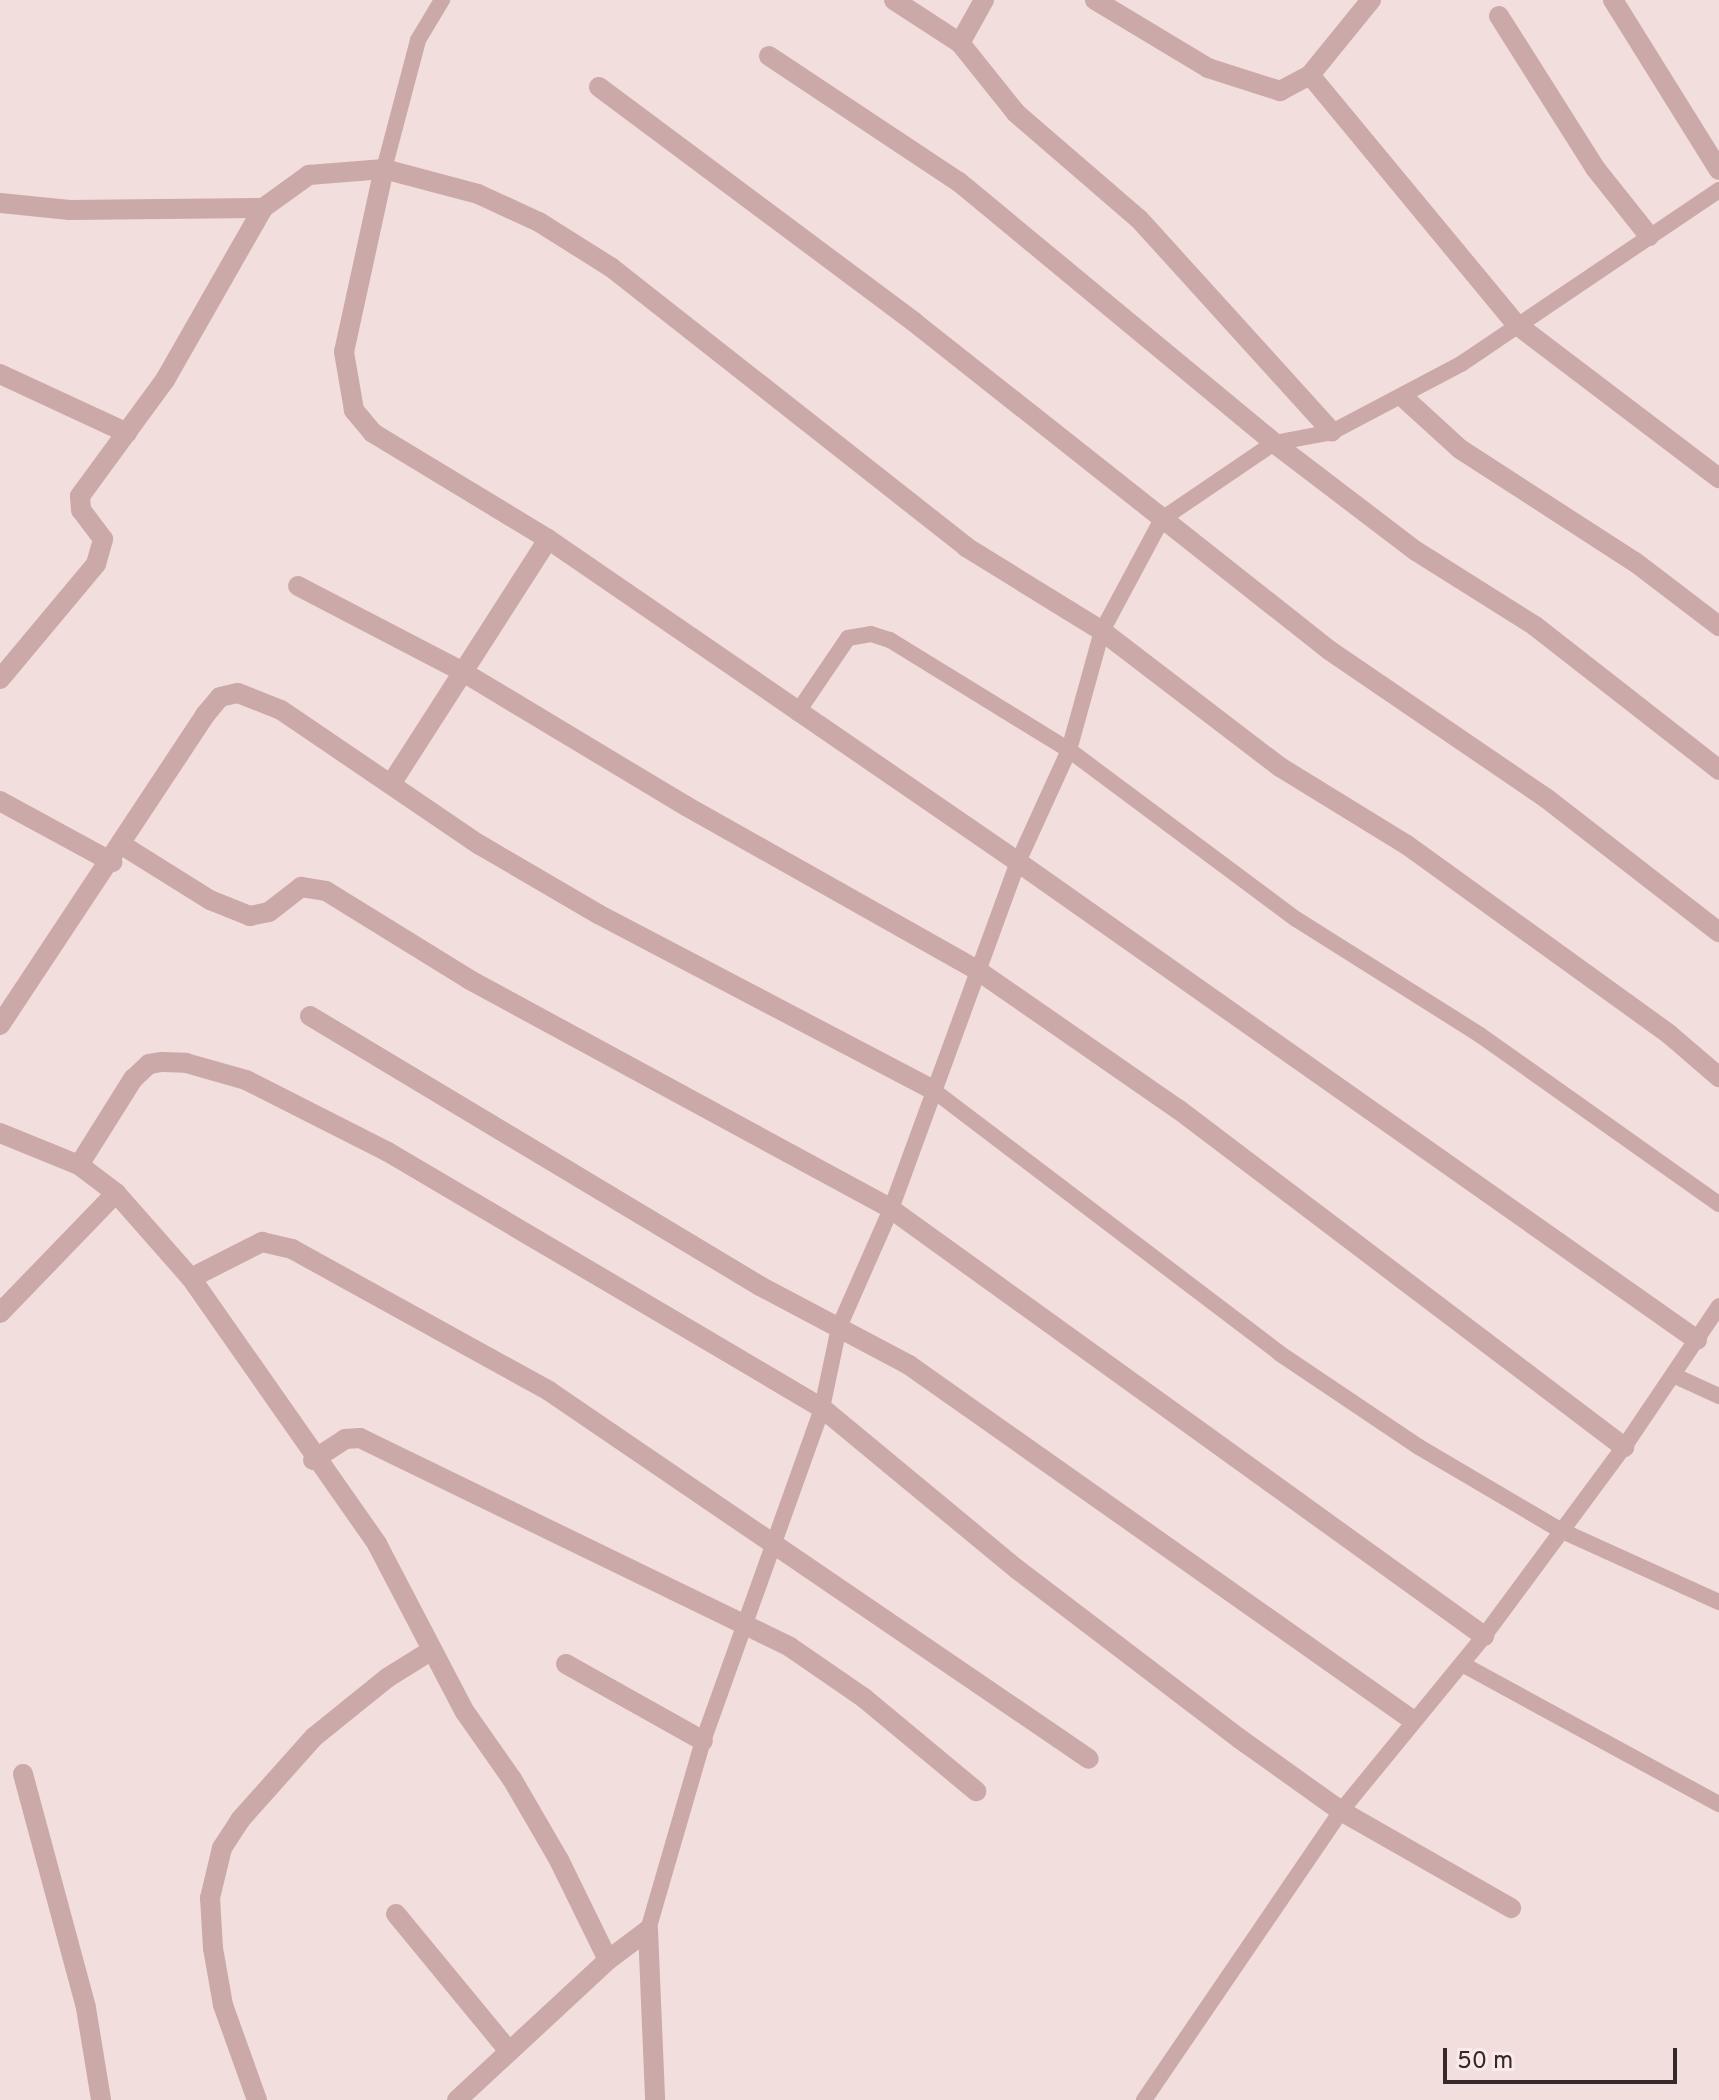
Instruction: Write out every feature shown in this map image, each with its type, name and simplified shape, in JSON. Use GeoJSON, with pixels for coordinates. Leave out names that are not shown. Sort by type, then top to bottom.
{"type":"FeatureCollection","features":[{"type":"Feature","properties":{"kind":"street"},"geometry":{"type":"LineString","coordinates":[[894,0],[960,43],[1016,113],[1139,219],[1332,432]]}},
{"type":"Feature","properties":{"kind":"street"},"geometry":{"type":"LineString","coordinates":[[960,43],[984,0]]}},
{"type":"Feature","properties":{"kind":"street"},"geometry":{"type":"LineString","coordinates":[[1095,0],[1236,79],[1280,91],[1310,75],[1371,0]]}},
{"type":"Feature","properties":{"kind":"street"},"geometry":{"type":"LineString","coordinates":[[1613,0],[1719,170]]}},
{"type":"Feature","properties":{"kind":"street"},"geometry":{"type":"LineString","coordinates":[[1499,16],[1595,168],[1649,236]]}},
{"type":"Feature","properties":{"kind":"street"},"geometry":{"type":"LineString","coordinates":[[769,56],[959,182],[1274,443],[1416,551],[1535,626],[1719,770]]}},
{"type":"Feature","properties":{"kind":"street"},"geometry":{"type":"LineString","coordinates":[[1310,75],[1516,324],[1719,478]]}},
{"type":"Feature","properties":{"kind":"street"},"geometry":{"type":"LineString","coordinates":[[599,87],[914,322],[1329,650],[1546,798],[1719,932]]}},
{"type":"Feature","properties":{"kind":"street"},"geometry":{"type":"LineString","coordinates":[[384,169],[344,352],[354,410],[373,433],[548,539],[1018,862],[1697,1340]]}},
{"type":"Feature","properties":{"kind":"street"},"geometry":{"type":"LineString","coordinates":[[0,679],[96,564],[103,539],[81,510],[80,496],[165,380],[263,208],[309,175],[384,169],[478,194],[539,222],[612,268],[966,547],[1102,631],[1280,767],[1407,845],[1670,1035],[1719,1077]]}},
{"type":"Feature","properties":{"kind":"street"},"geometry":{"type":"LineString","coordinates":[[0,203],[70,210],[263,208]]}},
{"type":"Feature","properties":{"kind":"street"},"geometry":{"type":"LineString","coordinates":[[0,374],[127,433]]}},
{"type":"Feature","properties":{"kind":"street"},"geometry":{"type":"LineString","coordinates":[[1403,397],[1460,449],[1635,562],[1719,626]]}},
{"type":"Feature","properties":{"kind":"street"},"geometry":{"type":"LineString","coordinates":[[391,784],[548,539]]}},
{"type":"Feature","properties":{"kind":"street"},"geometry":{"type":"LineString","coordinates":[[298,586],[463,672],[686,806],[977,970],[1178,1109],[1624,1447]]}},
{"type":"Feature","properties":{"kind":"street"},"geometry":{"type":"LineString","coordinates":[[0,1025],[117,854],[205,715],[220,697],[238,693],[281,710],[480,845],[685,964],[933,1090]]}},
{"type":"Feature","properties":{"kind":"street"},"geometry":{"type":"LineString","coordinates":[[0,801],[250,916],[269,912],[301,887],[326,891],[470,980],[891,1209],[1484,1636]]}},
{"type":"Feature","properties":{"kind":"street"},"geometry":{"type":"LineString","coordinates":[[310,1016],[760,1286],[909,1365],[1411,1719]]}},
{"type":"Feature","properties":{"kind":"street"},"geometry":{"type":"LineString","coordinates":[[79,1165],[133,1079],[149,1064],[186,1063],[246,1080],[388,1152],[822,1408],[1018,1570],[1341,1811],[1511,1908]]}},
{"type":"Feature","properties":{"kind":"street"},"geometry":{"type":"LineString","coordinates":[[0,1133],[79,1165],[116,1193],[191,1278],[313,1460],[377,1544],[432,1650],[559,1860],[608,1960]]}},
{"type":"Feature","properties":{"kind":"street"},"geometry":{"type":"LineString","coordinates":[[0,1313],[116,1193]]}},
{"type":"Feature","properties":{"kind":"street"},"geometry":{"type":"LineString","coordinates":[[191,1278],[262,1242],[292,1249],[549,1391],[1089,1759]]}},
{"type":"Feature","properties":{"kind":"street"},"geometry":{"type":"LineString","coordinates":[[313,1460],[345,1439],[360,1438],[812,1661],[976,1791]]}},
{"type":"Feature","properties":{"kind":"street"},"geometry":{"type":"LineString","coordinates":[[257,2100],[223,2005],[213,1948],[210,1898],[222,1848],[240,1820],[314,1737],[387,1678],[432,1650]]}},
{"type":"Feature","properties":{"kind":"street"},"geometry":{"type":"LineString","coordinates":[[566,1664],[703,1741]]}},
{"type":"Feature","properties":{"kind":"street"},"geometry":{"type":"LineString","coordinates":[[23,1774],[83,1996],[101,2100]]}},
{"type":"Feature","properties":{"kind":"street"},"geometry":{"type":"LineString","coordinates":[[396,1914],[508,2050]]}},
{"type":"Feature","properties":{"kind":"street"},"geometry":{"type":"LineString","coordinates":[[457,2100],[608,1960],[648,1930]]}},
{"type":"Feature","properties":{"kind":"street"},"geometry":{"type":"LineString","coordinates":[[648,1930],[655,2100]]}},
{"type":"Feature","properties":{"kind":"lane"},"geometry":{"type":"LineString","coordinates":[[384,169],[418,40],[442,0]]}},
{"type":"Feature","properties":{"kind":"lane"},"geometry":{"type":"LineString","coordinates":[[648,1930],[703,1741],[822,1408],[839,1327],[891,1209],[1018,862],[1069,750],[1102,631],[1162,519],[1274,443],[1332,432],[1461,364],[1516,324],[1719,190]]}},
{"type":"Feature","properties":{"kind":"lane"},"geometry":{"type":"LineString","coordinates":[[797,713],[848,638],[871,634],[890,640],[1069,750],[1296,919],[1480,1035],[1719,1204]]}},
{"type":"Feature","properties":{"kind":"lane"},"geometry":{"type":"LineString","coordinates":[[933,1090],[1279,1353],[1419,1447],[1560,1530],[1719,1602]]}},
{"type":"Feature","properties":{"kind":"lane"},"geometry":{"type":"LineString","coordinates":[[1144,2100],[1341,1811],[1411,1719],[1484,1636],[1624,1447],[1719,1306]]}},
{"type":"Feature","properties":{"kind":"lane"},"geometry":{"type":"LineString","coordinates":[[1673,1375],[1719,1396]]}},
{"type":"Feature","properties":{"kind":"lane"},"geometry":{"type":"LineString","coordinates":[[1462,1664],[1719,1804]]}}]}
